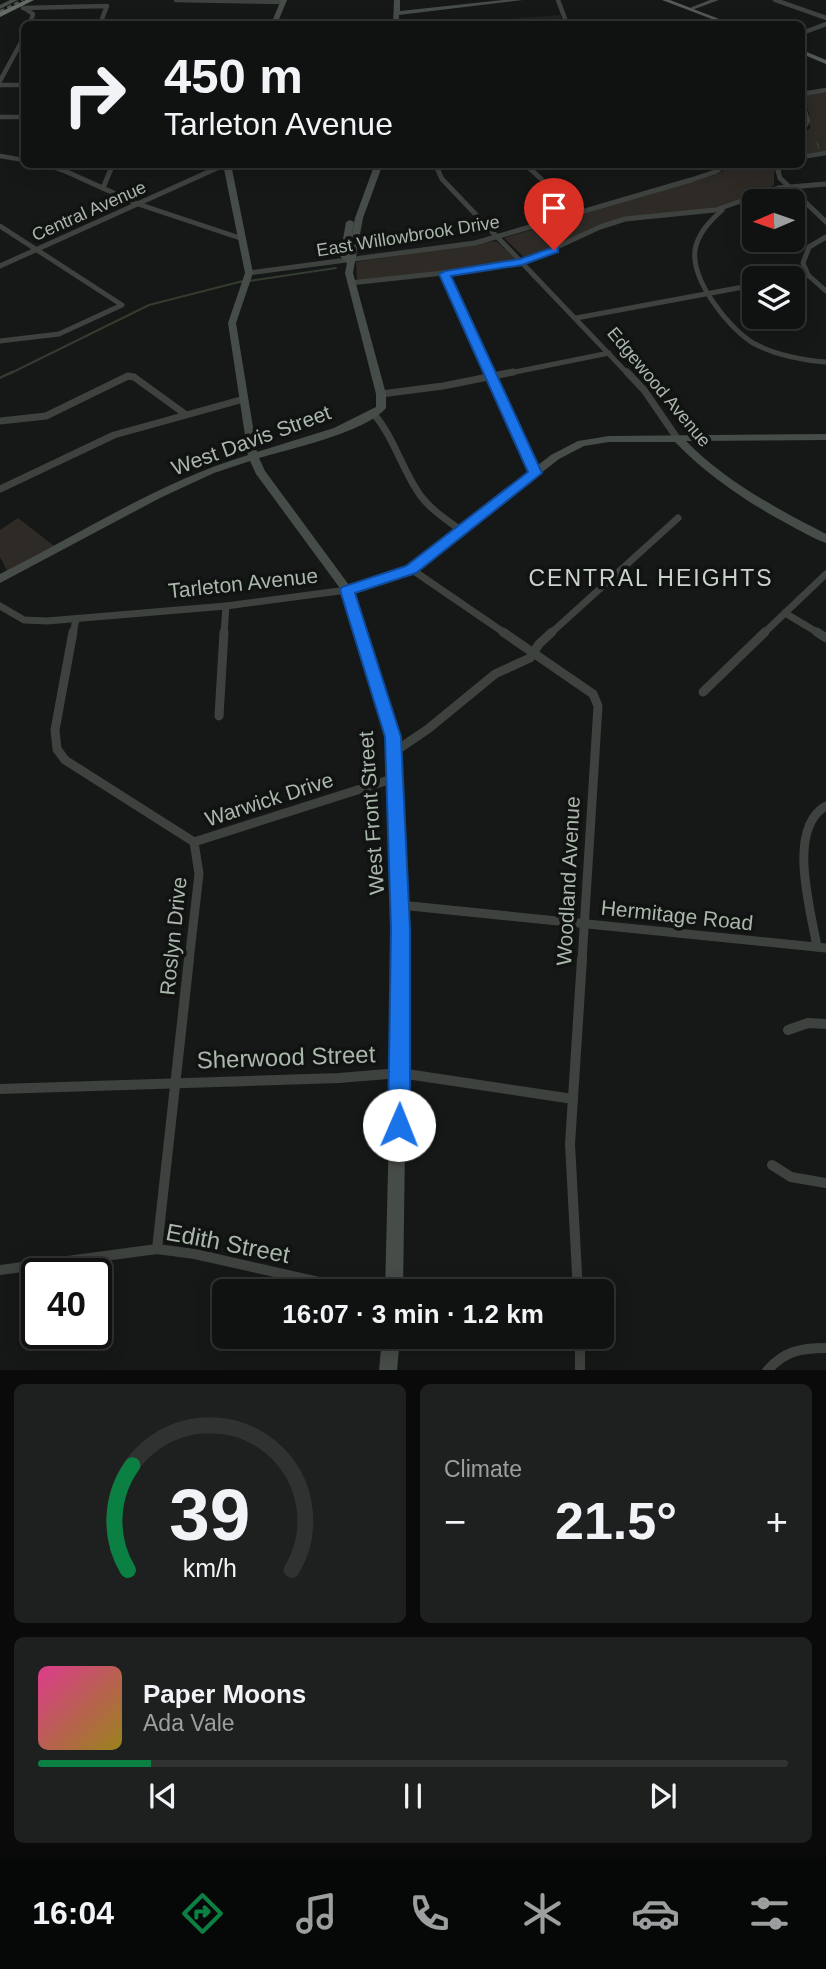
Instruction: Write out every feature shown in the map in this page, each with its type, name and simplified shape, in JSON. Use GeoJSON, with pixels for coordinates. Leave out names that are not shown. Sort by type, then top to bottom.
{"type":"FeatureCollection","features":[{"type":"Feature","properties":{"kind":"highway"},"geometry":{"type":"LineString","coordinates":[[0,15],[31,0]]}},
{"type":"Feature","properties":{"kind":"main road"},"geometry":{"type":"LineString","coordinates":[[666,0],[721,21]]}},
{"type":"Feature","properties":{"kind":"main road"},"geometry":{"type":"LineString","coordinates":[[805,53],[826,62]]}},
{"type":"Feature","properties":{"kind":"street"},"geometry":{"type":"LineString","coordinates":[[176,0],[283,1],[275,21]]}},
{"type":"Feature","properties":{"kind":"street"},"geometry":{"type":"LineString","coordinates":[[396,21],[397,0]]}},
{"type":"Feature","properties":{"kind":"street"},"geometry":{"type":"LineString","coordinates":[[397,13],[520,0]]}},
{"type":"Feature","properties":{"kind":"street"},"geometry":{"type":"LineString","coordinates":[[558,0],[566,21]]}},
{"type":"Feature","properties":{"kind":"street"},"geometry":{"type":"LineString","coordinates":[[690,9],[716,0]]}},
{"type":"Feature","properties":{"kind":"street"},"geometry":{"type":"LineString","coordinates":[[775,0],[826,21]]}},
{"type":"Feature","properties":{"kind":"street"},"geometry":{"type":"LineString","coordinates":[[18,5],[33,14],[31,21]]}},
{"type":"Feature","properties":{"kind":"street"},"geometry":{"type":"LineString","coordinates":[[0,7],[107,6],[101,21]]}},
{"type":"Feature","properties":{"kind":"street"},"geometry":{"type":"LineString","coordinates":[[805,32],[826,21]]}},
{"type":"Feature","properties":{"kind":"street"},"geometry":{"type":"LineString","coordinates":[[21,43],[0,83],[21,85]]}},
{"type":"Feature","properties":{"kind":"street"},"geometry":{"type":"LineString","coordinates":[[805,94],[826,90]]}},
{"type":"Feature","properties":{"kind":"street"},"geometry":{"type":"LineString","coordinates":[[0,117],[21,117]]}},
{"type":"Feature","properties":{"kind":"street"},"geometry":{"type":"LineString","coordinates":[[805,157],[826,153]]}},
{"type":"Feature","properties":{"kind":"street"},"geometry":{"type":"LineString","coordinates":[[0,156],[21,158]]}},
{"type":"Feature","properties":{"kind":"street"},"geometry":{"type":"LineString","coordinates":[[52,168],[138,204],[243,239]]}},
{"type":"Feature","properties":{"kind":"street"},"geometry":{"type":"LineString","coordinates":[[103,188],[111,168]]}},
{"type":"Feature","properties":{"kind":"street","name":"Central Avenue"},"geometry":{"type":"LineString","coordinates":[[0,266],[218,168]]}},
{"type":"Feature","properties":{"kind":"street"},"geometry":{"type":"LineString","coordinates":[[228,168],[243,239],[248,279]]}},
{"type":"Feature","properties":{"kind":"street"},"geometry":{"type":"LineString","coordinates":[[371,168],[362,186],[347,231],[344,256],[349,261],[350,283],[381,394],[380,408],[374,414],[397,445],[418,491],[436,512],[462,531]]}},
{"type":"Feature","properties":{"kind":"street","name":"Edgewood Avenue"},"geometry":{"type":"LineString","coordinates":[[437,168],[442,179],[643,390],[677,438],[713,474],[741,494],[826,539]]}},
{"type":"Feature","properties":{"kind":"street"},"geometry":{"type":"LineString","coordinates":[[528,168],[579,214]]}},
{"type":"Feature","properties":{"kind":"street","name":"East Willowbrook Drive"},"geometry":{"type":"LineString","coordinates":[[248,279],[442,245],[502,241],[579,214],[715,173],[722,168]]}},
{"type":"Feature","properties":{"kind":"street"},"geometry":{"type":"LineString","coordinates":[[779,168],[778,174],[826,222]]}},
{"type":"Feature","properties":{"kind":"street"},"geometry":{"type":"LineString","coordinates":[[350,283],[445,274],[522,262],[619,221],[724,208],[789,186],[826,184]]}},
{"type":"Feature","properties":{"kind":"street"},"geometry":{"type":"LineString","coordinates":[[724,208],[706,222],[698,235],[695,265],[709,293],[729,323],[744,337],[790,357],[826,362]]}},
{"type":"Feature","properties":{"kind":"street"},"geometry":{"type":"LineString","coordinates":[[688,214],[706,222]]}},
{"type":"Feature","properties":{"kind":"street"},"geometry":{"type":"LineString","coordinates":[[0,226],[122,305],[59,334],[0,341]]}},
{"type":"Feature","properties":{"kind":"street"},"geometry":{"type":"LineString","coordinates":[[826,237],[814,242],[805,252],[803,263],[808,275],[826,291]]}},
{"type":"Feature","properties":{"kind":"street"},"geometry":{"type":"LineString","coordinates":[[445,274],[535,473]]}},
{"type":"Feature","properties":{"kind":"street","name":"West Front Street"},"geometry":{"type":"LineString","coordinates":[[248,279],[232,323],[253,456],[260,472],[347,590],[386,712],[394,752],[400,905],[400,1073],[394,1279]]}},
{"type":"Feature","properties":{"kind":"street"},"geometry":{"type":"LineString","coordinates":[[576,318],[742,287]]}},
{"type":"Feature","properties":{"kind":"street"},"geometry":{"type":"LineString","coordinates":[[381,394],[609,353]]}},
{"type":"Feature","properties":{"kind":"street"},"geometry":{"type":"LineString","coordinates":[[0,421],[46,416],[128,376],[134,377],[185,414]]}},
{"type":"Feature","properties":{"kind":"street"},"geometry":{"type":"LineString","coordinates":[[0,489],[114,435],[244,399]]}},
{"type":"Feature","properties":{"kind":"street","name":"West Davis Street"},"geometry":{"type":"LineString","coordinates":[[0,579],[182,484],[253,456],[339,430],[374,414]]}},
{"type":"Feature","properties":{"kind":"street","name":"Tarleton Avenue"},"geometry":{"type":"LineString","coordinates":[[0,606],[24,620],[76,619],[226,606],[347,590],[411,569],[555,457],[589,441],[826,437]]}},
{"type":"Feature","properties":{"kind":"street"},"geometry":{"type":"LineString","coordinates":[[394,752],[495,674],[530,658],[678,518]]}},
{"type":"Feature","properties":{"kind":"street","name":"Woodland Avenue"},"geometry":{"type":"LineString","coordinates":[[411,569],[593,694],[598,706],[570,1144],[577,1279]]}},
{"type":"Feature","properties":{"kind":"street"},"geometry":{"type":"LineString","coordinates":[[703,692],[826,574]]}},
{"type":"Feature","properties":{"kind":"street"},"geometry":{"type":"LineString","coordinates":[[219,716],[226,606]]}},
{"type":"Feature","properties":{"kind":"street"},"geometry":{"type":"LineString","coordinates":[[785,613],[826,638]]}},
{"type":"Feature","properties":{"kind":"street"},"geometry":{"type":"LineString","coordinates":[[76,619],[55,730],[57,749],[65,760],[194,842]]}},
{"type":"Feature","properties":{"kind":"street","name":"Warwick Drive"},"geometry":{"type":"LineString","coordinates":[[194,842],[355,789],[395,779]]}},
{"type":"Feature","properties":{"kind":"street"},"geometry":{"type":"LineString","coordinates":[[821,947],[807,864],[806,830],[816,812],[826,806]]}},
{"type":"Feature","properties":{"kind":"street","name":"Roslyn Drive"},"geometry":{"type":"LineString","coordinates":[[157,1249],[199,874],[194,842]]}},
{"type":"Feature","properties":{"kind":"street","name":"Hermitage Road"},"geometry":{"type":"LineString","coordinates":[[400,905],[821,947]]}},
{"type":"Feature","properties":{"kind":"street"},"geometry":{"type":"LineString","coordinates":[[788,1030],[808,1023],[826,1024]]}},
{"type":"Feature","properties":{"kind":"street","name":"Sherwood Street"},"geometry":{"type":"LineString","coordinates":[[0,1089],[339,1078],[400,1073],[573,1099]]}},
{"type":"Feature","properties":{"kind":"street"},"geometry":{"type":"LineString","coordinates":[[772,1165],[791,1177],[826,1183]]}},
{"type":"Feature","properties":{"kind":"street","name":"Edith Street"},"geometry":{"type":"LineString","coordinates":[[0,1270],[157,1249],[195,1254],[306,1279]]}},
{"type":"Feature","properties":{"kind":"street"},"geometry":{"type":"LineString","coordinates":[[767,1370],[780,1354],[808,1348],[826,1348]]}},
{"type":"Feature","properties":{"kind":"street"},"geometry":{"type":"LineString","coordinates":[[388,1370],[390,1349]]}},
{"type":"Feature","properties":{"kind":"street"},"geometry":{"type":"LineString","coordinates":[[580,1349],[580,1370]]}},
{"type":"Feature","properties":{"kind":"shaded area"},"geometry":{"type":"Polygon","coordinates":[[[560,15],[562,21],[481,21],[560,15]]]}},
{"type":"Feature","properties":{"kind":"shaded area"},"geometry":{"type":"Polygon","coordinates":[[[826,92],[826,151],[805,154],[805,132],[810,128],[805,96],[826,92]]]}},
{"type":"Feature","properties":{"kind":"shaded area"},"geometry":{"type":"Polygon","coordinates":[[[728,168],[777,168],[774,172],[774,185],[768,189],[742,189],[742,198],[706,210],[611,221],[554,249],[525,258],[504,238],[715,175],[728,168]]]}},
{"type":"Feature","properties":{"kind":"shaded area"},"geometry":{"type":"Polygon","coordinates":[[[496,241],[517,261],[491,268],[357,280],[356,262],[496,241]]]}},
{"type":"Feature","properties":{"kind":"shaded area"},"geometry":{"type":"Polygon","coordinates":[[[18,518],[58,549],[9,574],[0,557],[0,530],[18,518]]]}},
{"type":"Feature","properties":{"kind":"waterway"},"geometry":{"type":"LineString","coordinates":[[817,143],[819,148]]}},
{"type":"Feature","properties":{"kind":"waterway"},"geometry":{"type":"LineString","coordinates":[[249,281],[336,268]]}},
{"type":"Feature","properties":{"kind":"waterway"},"geometry":{"type":"LineString","coordinates":[[9,374],[149,305],[243,281]]}},
{"type":"Feature","properties":{"kind":"waterway"},"geometry":{"type":"LineString","coordinates":[[0,378],[12,372]]}},
{"type":"Feature","properties":{"kind":"railway"},"geometry":{"type":"LineString","coordinates":[[0,11],[23,0]]}},
{"type":"Feature","properties":{"kind":"district","name":"CENTRAL HEIGHTS"},"geometry":{"type":"Point","coordinates":[651,578]}},
{"type":"Feature","properties":{"kind":"route"},"geometry":{"type":"LineString","coordinates":[[399,1125],[401,929],[393,737],[347,590],[397,576],[411,569],[535,473],[445,274],[522,262],[554,250]]}}]}
